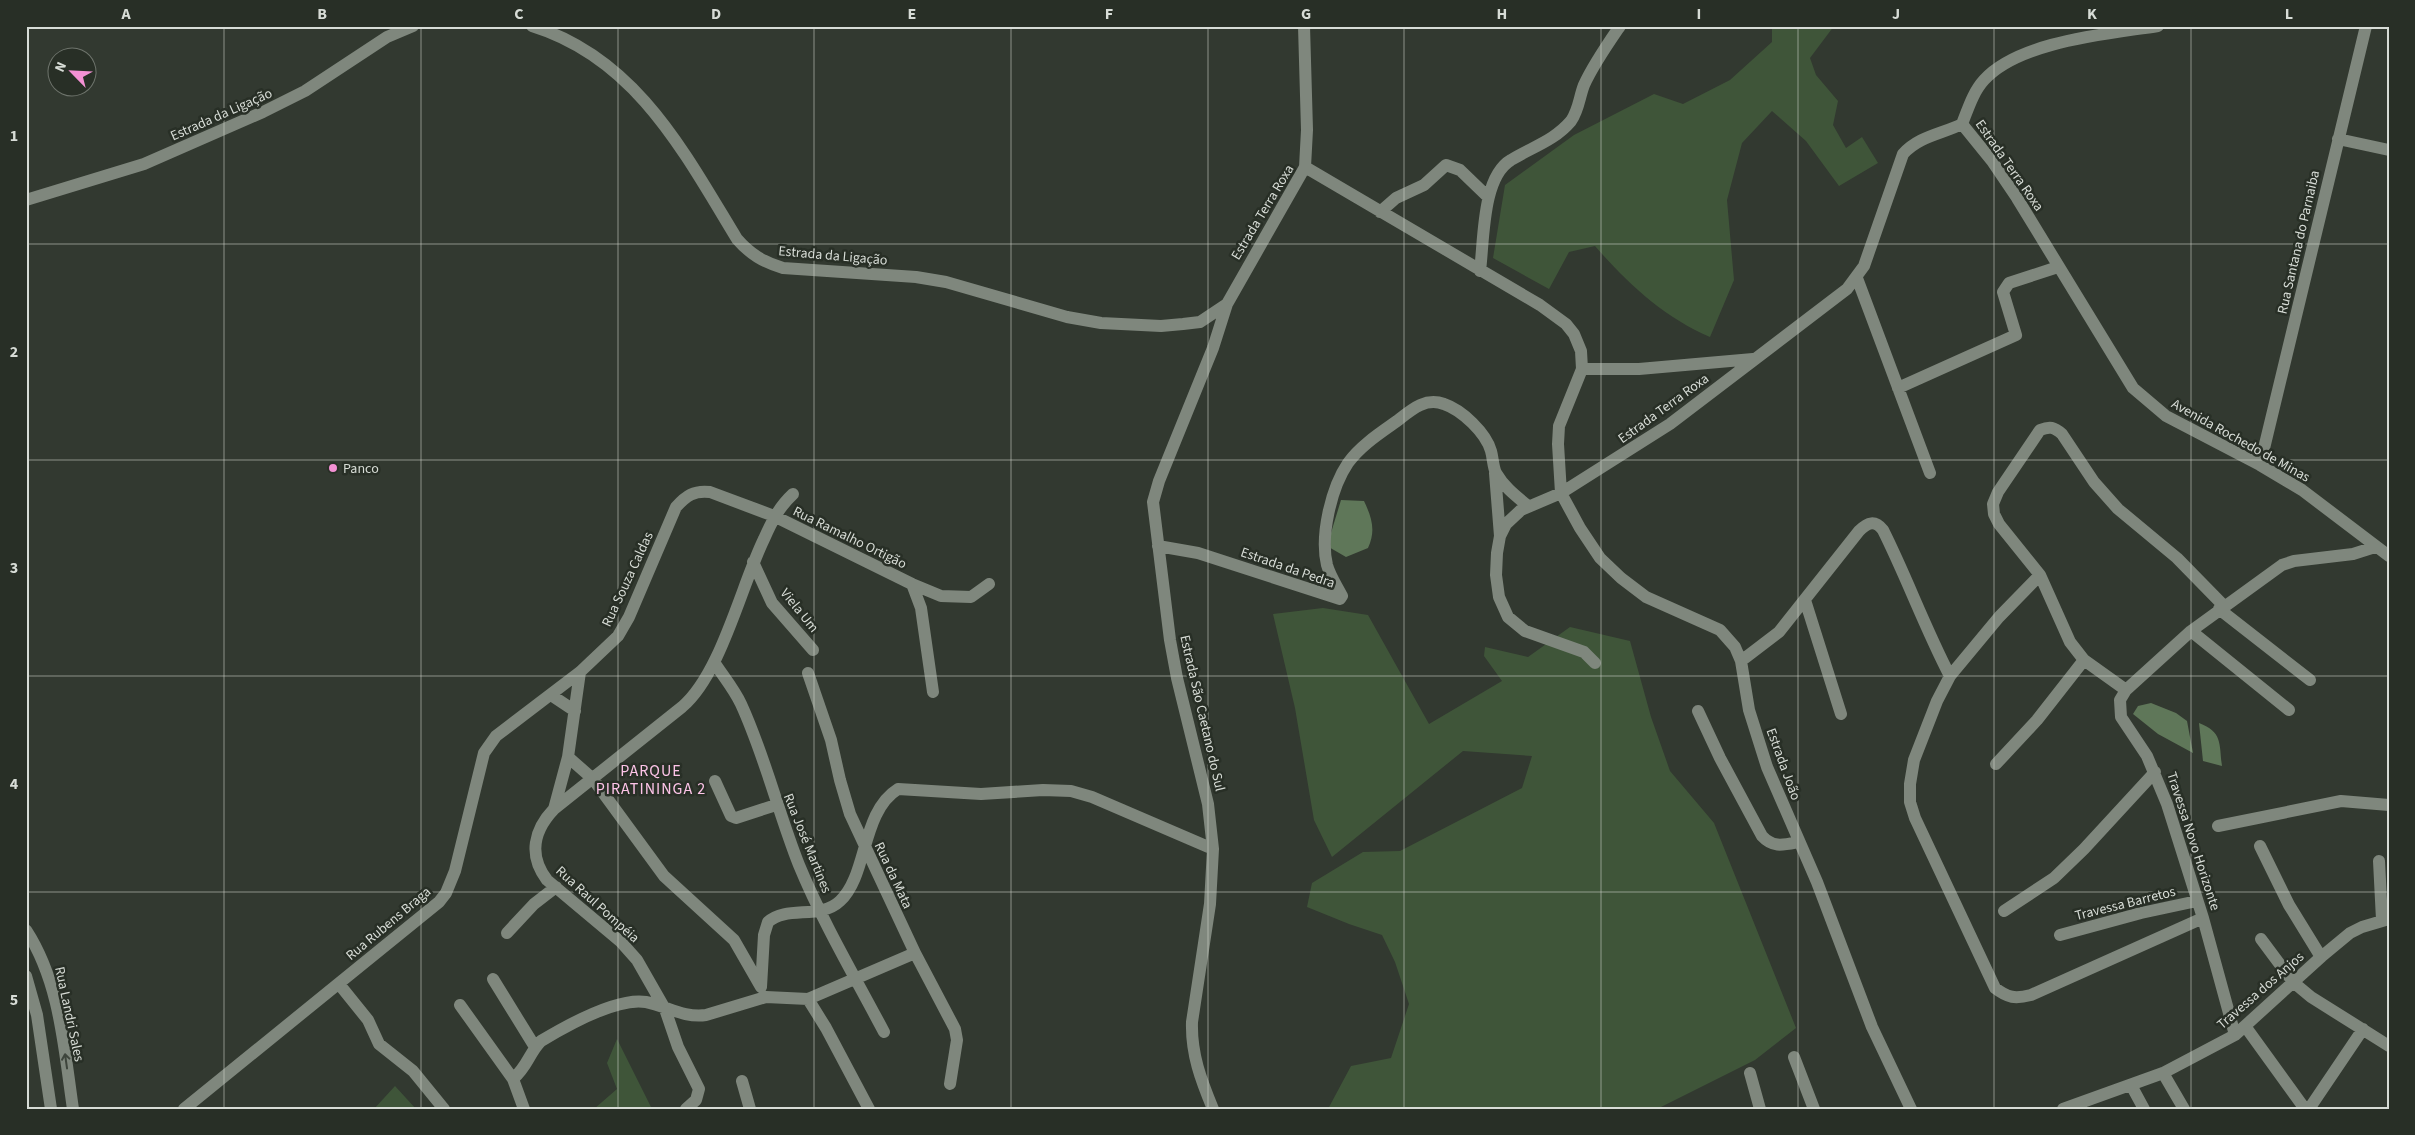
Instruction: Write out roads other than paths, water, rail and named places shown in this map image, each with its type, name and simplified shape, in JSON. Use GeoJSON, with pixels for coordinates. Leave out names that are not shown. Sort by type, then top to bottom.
{"type":"FeatureCollection","features":[{"type":"Feature","properties":{"kind":"street","name":"Estrada da Ligação"},"geometry":{"type":"LineString","coordinates":[[26,200],[144,164],[263,112],[305,91],[388,37],[413,26]]}},
{"type":"Feature","properties":{"kind":"street","name":"Estrada da Ligação"},"geometry":{"type":"LineString","coordinates":[[532,26],[579,47],[609,67],[645,99],[686,155],[737,239],[746,250],[768,263],[782,268],[916,277],[946,282],[1066,317],[1131,326],[1200,322],[1227,304]]}},
{"type":"Feature","properties":{"kind":"street"},"geometry":{"type":"LineString","coordinates":[[1304,26],[1307,130],[1305,167]]}},
{"type":"Feature","properties":{"kind":"street"},"geometry":{"type":"LineString","coordinates":[[1480,270],[1488,197],[1499,171],[1509,161],[1546,143],[1571,120],[1579,106],[1584,86],[1620,26]]}},
{"type":"Feature","properties":{"kind":"street"},"geometry":{"type":"LineString","coordinates":[[1962,124],[1975,93],[1984,81],[1994,70],[2013,59],[2036,48],[2158,26]]}},
{"type":"Feature","properties":{"kind":"street","name":"Rua Santana do Parnaiba"},"geometry":{"type":"LineString","coordinates":[[2260,465],[2366,26]]}},
{"type":"Feature","properties":{"kind":"street","name":"Estrada Terra Roxa"},"geometry":{"type":"LineString","coordinates":[[1227,304],[1305,167],[1540,305],[1566,324],[1574,334],[1581,351],[1582,369],[1560,426],[1558,444],[1561,493],[1670,424],[1753,359],[1829,305],[1857,278],[1864,266],[1903,154],[1910,146],[1923,138],[1962,124],[1997,168],[2123,374],[2150,404]]}},
{"type":"Feature","properties":{"kind":"street"},"geometry":{"type":"LineString","coordinates":[[2338,139],[2389,150]]}},
{"type":"Feature","properties":{"kind":"street"},"geometry":{"type":"LineString","coordinates":[[1380,212],[1396,198],[1424,185],[1446,165],[1460,170],[1488,197]]}},
{"type":"Feature","properties":{"kind":"street"},"geometry":{"type":"LineString","coordinates":[[1898,388],[2016,335],[2003,292],[2009,283],[2058,267]]}},
{"type":"Feature","properties":{"kind":"street"},"geometry":{"type":"LineString","coordinates":[[1857,278],[1930,473]]}},
{"type":"Feature","properties":{"kind":"street","name":"Estrada São Caetano do Sul"},"geometry":{"type":"LineString","coordinates":[[1213,1109],[1194,1056],[1191,1041],[1192,1022],[1210,904],[1213,849],[1208,804],[1177,678],[1153,502],[1213,348],[1227,304]]}},
{"type":"Feature","properties":{"kind":"street"},"geometry":{"type":"LineString","coordinates":[[1582,369],[1639,369],[1753,359]]}},
{"type":"Feature","properties":{"kind":"street","name":"Estrada da Pedra"},"geometry":{"type":"LineString","coordinates":[[1158,546],[1198,553],[1340,599],[1342,596],[1327,567],[1324,535],[1340,482],[1348,463],[1362,447],[1415,407],[1426,402],[1435,401],[1447,405],[1460,414],[1484,436],[1491,450],[1495,472],[1506,487],[1528,506]]}},
{"type":"Feature","properties":{"kind":"street","name":"Avenida Rochedo de Minas"},"geometry":{"type":"LineString","coordinates":[[2150,404],[2188,428],[2260,465],[2323,505],[2375,548],[2389,556]]}},
{"type":"Feature","properties":{"kind":"street"},"geometry":{"type":"LineString","coordinates":[[2310,680],[2222,607],[2177,558],[2118,509],[2094,482],[2062,434],[2055,428],[2048,427],[2040,430],[1998,492],[1993,504],[1994,514],[1999,524],[2040,575],[2070,642],[2084,660],[2126,690],[2191,631],[2222,607],[2282,565],[2294,561],[2353,554],[2375,548]]}},
{"type":"Feature","properties":{"kind":"street"},"geometry":{"type":"LineString","coordinates":[[1495,472],[1500,536],[1496,575],[1499,597],[1508,617],[1524,631],[1584,652],[1595,663]]}},
{"type":"Feature","properties":{"kind":"street","name":"Rua Souza Caldas"},"geometry":{"type":"LineString","coordinates":[[580,672],[612,643],[623,628],[672,516],[683,500],[700,491],[710,492],[774,516]]}},
{"type":"Feature","properties":{"kind":"street"},"geometry":{"type":"LineString","coordinates":[[1500,536],[1514,515],[1528,506],[1561,493]]}},
{"type":"Feature","properties":{"kind":"street","name":"Estrada João"},"geometry":{"type":"LineString","coordinates":[[1561,493],[1595,551],[1620,578],[1646,597],[1720,630],[1735,647],[1741,661],[1756,733],[1767,766],[1817,882],[1872,1028],[1907,1108]]}},
{"type":"Feature","properties":{"kind":"street","name":"Rua Raul Pompéia"},"geometry":{"type":"LineString","coordinates":[[686,1109],[696,1100],[699,1089],[678,1048],[665,1009],[632,954],[621,942],[556,887],[541,871],[536,849],[538,830],[543,820],[554,809],[689,701],[714,662],[753,562],[774,516],[793,494]]}},
{"type":"Feature","properties":{"kind":"street","name":"Rua Ramalho Ortigão"},"geometry":{"type":"LineString","coordinates":[[774,516],[912,584],[941,596],[971,597],[989,584]]}},
{"type":"Feature","properties":{"kind":"street"},"geometry":{"type":"LineString","coordinates":[[1741,661],[1779,632],[1859,530],[1864,525],[1872,522],[1878,524],[1884,530],[1905,574],[1933,643],[1950,676]]}},
{"type":"Feature","properties":{"kind":"street","name":"Viela Um"},"geometry":{"type":"LineString","coordinates":[[753,562],[772,603],[813,650]]}},
{"type":"Feature","properties":{"kind":"street"},"geometry":{"type":"LineString","coordinates":[[2040,575],[2000,617],[1950,676],[1937,702],[1914,760],[1910,784],[1910,802],[1995,988],[2006,996],[2016,998],[2031,995],[2203,918]]}},
{"type":"Feature","properties":{"kind":"street"},"geometry":{"type":"LineString","coordinates":[[912,584],[921,608],[933,692]]}},
{"type":"Feature","properties":{"kind":"street"},"geometry":{"type":"LineString","coordinates":[[1805,600],[1841,714]]}},
{"type":"Feature","properties":{"kind":"street"},"geometry":{"type":"LineString","coordinates":[[2191,631],[2289,710]]}},
{"type":"Feature","properties":{"kind":"street"},"geometry":{"type":"LineString","coordinates":[[1996,764],[2037,720],[2084,660]]}},
{"type":"Feature","properties":{"kind":"street","name":"Rua José Martines"},"geometry":{"type":"LineString","coordinates":[[714,662],[740,702],[800,868],[820,911],[884,1032]]}},
{"type":"Feature","properties":{"kind":"street"},"geometry":{"type":"LineString","coordinates":[[554,809],[568,757],[580,672]]}},
{"type":"Feature","properties":{"kind":"street","name":"Rua Rubens Braga"},"geometry":{"type":"LineString","coordinates":[[184,1109],[423,916],[446,893],[455,871],[484,752],[496,736],[580,672]]}},
{"type":"Feature","properties":{"kind":"street","name":"Rua da Mata"},"geometry":{"type":"LineString","coordinates":[[808,674],[831,740],[844,796],[864,845],[915,953],[955,1029],[957,1040],[950,1084]]}},
{"type":"Feature","properties":{"kind":"street","name":"Travessa Novo Horizonte"},"geometry":{"type":"LineString","coordinates":[[2126,690],[2120,700],[2121,717],[2155,772],[2203,918],[2235,1035]]}},
{"type":"Feature","properties":{"kind":"street"},"geometry":{"type":"LineString","coordinates":[[551,695],[575,711]]}},
{"type":"Feature","properties":{"kind":"street"},"geometry":{"type":"LineString","coordinates":[[1698,711],[1720,758],[1762,836],[1769,844],[1778,846],[1799,842]]}},
{"type":"Feature","properties":{"kind":"street"},"geometry":{"type":"LineString","coordinates":[[568,757],[593,778],[664,876],[734,940],[763,992]]}},
{"type":"Feature","properties":{"kind":"street"},"geometry":{"type":"LineString","coordinates":[[2004,911],[2054,878],[2084,849],[2155,772]]}},
{"type":"Feature","properties":{"kind":"street"},"geometry":{"type":"LineString","coordinates":[[714,781],[730,816],[736,818],[776,804]]}},
{"type":"Feature","properties":{"kind":"street"},"geometry":{"type":"LineString","coordinates":[[763,992],[764,935],[768,922],[780,915],[820,911],[834,906],[846,894],[853,882],[864,845],[884,805],[898,790],[981,794],[1043,790],[1071,791],[1092,797],[1213,849]]}},
{"type":"Feature","properties":{"kind":"street"},"geometry":{"type":"LineString","coordinates":[[2218,826],[2341,801],[2389,806]]}},
{"type":"Feature","properties":{"kind":"street"},"geometry":{"type":"LineString","coordinates":[[2260,846],[2288,905],[2321,957]]}},
{"type":"Feature","properties":{"kind":"street"},"geometry":{"type":"LineString","coordinates":[[2379,860],[2385,920]]}},
{"type":"Feature","properties":{"kind":"street"},"geometry":{"type":"LineString","coordinates":[[507,933],[534,904],[556,887]]}},
{"type":"Feature","properties":{"kind":"street","name":"Travessa Barretos"},"geometry":{"type":"LineString","coordinates":[[2060,935],[2141,913],[2197,902]]}},
{"type":"Feature","properties":{"kind":"street","name":"Travessa dos Anjos"},"geometry":{"type":"LineString","coordinates":[[2063,1109],[2163,1073],[2235,1035],[2350,933],[2385,920]]}},
{"type":"Feature","properties":{"kind":"street","name":"Rua Landri Sales"},"geometry":{"type":"LineString","coordinates":[[26,930],[44,961],[51,984],[61,1026],[73,1109]]}},
{"type":"Feature","properties":{"kind":"street"},"geometry":{"type":"LineString","coordinates":[[2261,939],[2293,982],[2336,1014],[2389,1046]]}},
{"type":"Feature","properties":{"kind":"street"},"geometry":{"type":"LineString","coordinates":[[513,1078],[527,1065],[535,1047],[548,1037],[616,1004],[645,1002],[686,1015],[706,1016],[763,992],[808,999],[915,953]]}},
{"type":"Feature","properties":{"kind":"street"},"geometry":{"type":"LineString","coordinates":[[26,976],[37,1015],[51,1109]]}},
{"type":"Feature","properties":{"kind":"street"},"geometry":{"type":"LineString","coordinates":[[493,979],[535,1047]]}},
{"type":"Feature","properties":{"kind":"street"},"geometry":{"type":"LineString","coordinates":[[339,984],[368,1020],[379,1044],[413,1071],[444,1109]]}},
{"type":"Feature","properties":{"kind":"street"},"geometry":{"type":"LineString","coordinates":[[808,999],[826,1028],[868,1109]]}},
{"type":"Feature","properties":{"kind":"street"},"geometry":{"type":"LineString","coordinates":[[460,1005],[513,1078],[524,1109]]}},
{"type":"Feature","properties":{"kind":"street"},"geometry":{"type":"LineString","coordinates":[[2245,1026],[2305,1109]]}},
{"type":"Feature","properties":{"kind":"street"},"geometry":{"type":"LineString","coordinates":[[2309,1109],[2363,1029]]}},
{"type":"Feature","properties":{"kind":"street"},"geometry":{"type":"LineString","coordinates":[[1794,1057],[1814,1109]]}},
{"type":"Feature","properties":{"kind":"street"},"geometry":{"type":"LineString","coordinates":[[1750,1073],[1760,1109]]}},
{"type":"Feature","properties":{"kind":"street"},"geometry":{"type":"LineString","coordinates":[[2163,1073],[2184,1109]]}},
{"type":"Feature","properties":{"kind":"street"},"geometry":{"type":"LineString","coordinates":[[742,1081],[750,1109]]}},
{"type":"Feature","properties":{"kind":"street"},"geometry":{"type":"LineString","coordinates":[[2131,1085],[2144,1109]]}},
{"type":"Feature","properties":{"kind":"place","name":"Panco"},"geometry":{"type":"Point","coordinates":[333,468]}},
{"type":"Feature","properties":{"kind":"district","name":"PARQUE PIRATININGA 2"},"geometry":{"type":"Point","coordinates":[651,779]}}]}
